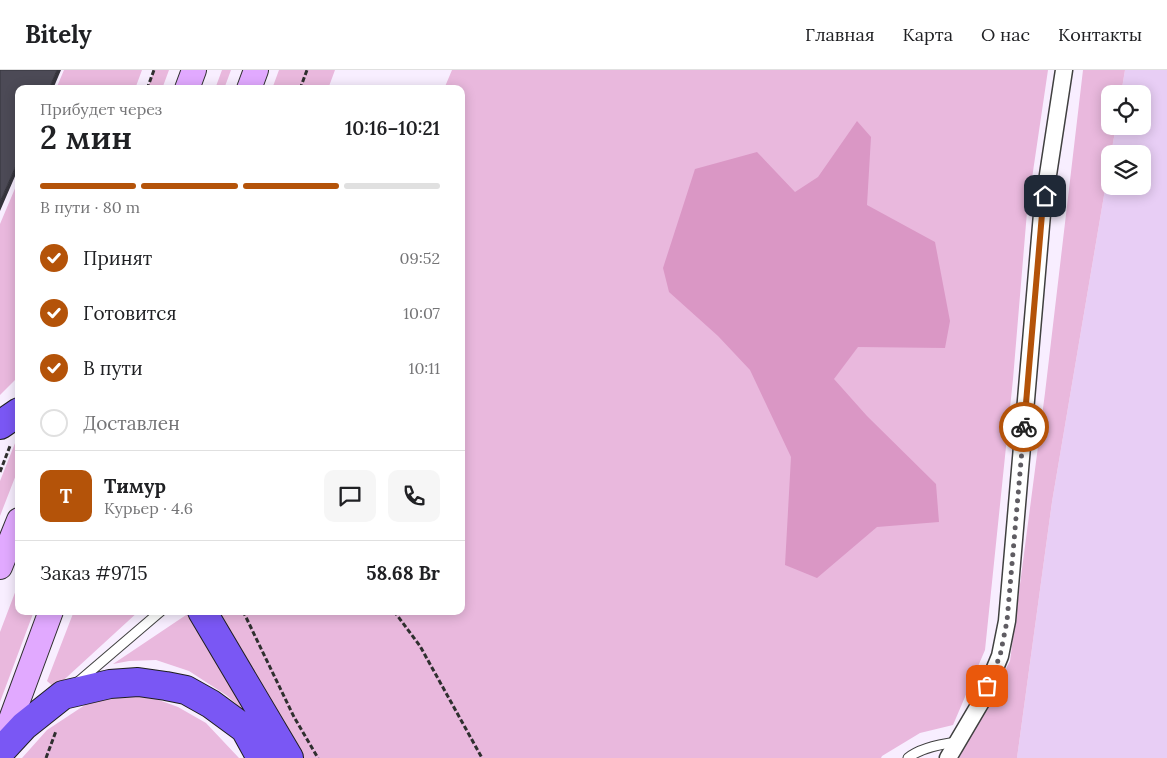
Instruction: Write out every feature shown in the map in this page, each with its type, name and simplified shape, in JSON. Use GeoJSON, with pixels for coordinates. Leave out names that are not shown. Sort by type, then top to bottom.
{"type":"FeatureCollection","features":[{"type":"Feature","properties":{"kind":"highway"},"geometry":{"type":"LineString","coordinates":[[5,435],[15,419]]}},
{"type":"Feature","properties":{"kind":"highway"},"geometry":{"type":"LineString","coordinates":[[204,615],[289,758]]}},
{"type":"Feature","properties":{"kind":"highway"},"geometry":{"type":"LineString","coordinates":[[0,750],[24,726],[63,696],[110,684],[138,682],[186,690],[211,704],[245,729],[261,758]]}},
{"type":"Feature","properties":{"kind":"main road"},"geometry":{"type":"LineString","coordinates":[[188,85],[194,70]]}},
{"type":"Feature","properties":{"kind":"main road"},"geometry":{"type":"LineString","coordinates":[[250,85],[256,70]]}},
{"type":"Feature","properties":{"kind":"main road"},"geometry":{"type":"LineString","coordinates":[[0,567],[15,530]]}},
{"type":"Feature","properties":{"kind":"main road"},"geometry":{"type":"LineString","coordinates":[[0,750],[50,615]]}},
{"type":"Feature","properties":{"kind":"street"},"geometry":{"type":"LineString","coordinates":[[948,758],[981,702],[1000,656],[1007,621],[1042,214],[1064,70]]}},
{"type":"Feature","properties":{"kind":"lane"},"geometry":{"type":"LineString","coordinates":[[63,696],[157,615]]}},
{"type":"Feature","properties":{"kind":"lane"},"geometry":{"type":"LineString","coordinates":[[908,758],[938,745],[956,742]]}},
{"type":"Feature","properties":{"kind":"path"},"geometry":{"type":"LineString","coordinates":[[148,85],[154,70]]}},
{"type":"Feature","properties":{"kind":"path"},"geometry":{"type":"LineString","coordinates":[[301,85],[307,70]]}},
{"type":"Feature","properties":{"kind":"path"},"geometry":{"type":"LineString","coordinates":[[0,472],[5,435]]}},
{"type":"Feature","properties":{"kind":"path"},"geometry":{"type":"LineString","coordinates":[[245,615],[294,717],[318,758]]}},
{"type":"Feature","properties":{"kind":"path"},"geometry":{"type":"LineString","coordinates":[[397,615],[420,646],[482,758]]}},
{"type":"Feature","properties":{"kind":"shaded area"},"geometry":{"type":"Polygon","coordinates":[[[64,70],[142,70],[136,85],[58,85],[64,70]]]}},
{"type":"Feature","properties":{"kind":"shaded area"},"geometry":{"type":"Polygon","coordinates":[[[154,70],[169,70],[163,85],[148,85],[154,70]]]}},
{"type":"Feature","properties":{"kind":"shaded area"},"geometry":{"type":"Polygon","coordinates":[[[222,70],[231,70],[225,85],[216,85],[222,70]]]}},
{"type":"Feature","properties":{"kind":"shaded area"},"geometry":{"type":"Polygon","coordinates":[[[279,70],[335,70],[329,85],[273,85],[279,70]]]}},
{"type":"Feature","properties":{"kind":"shaded area"},"geometry":{"type":"Polygon","coordinates":[[[452,70],[1048,70],[1027,212],[1013,379],[985,650],[953,725],[920,733],[881,758],[301,758],[214,615],[465,615],[465,85],[446,85],[452,70]]]}},
{"type":"Feature","properties":{"kind":"shaded area"},"geometry":{"type":"Polygon","coordinates":[[[1083,70],[1125,70],[1122,85],[1101,85],[1101,135],[1114,135],[1113,145],[1101,145],[1101,195],[1104,195],[1052,502],[1017,758],[959,758],[1010,661],[1045,393],[1083,70]]]}},
{"type":"Feature","properties":{"kind":"shaded area"},"geometry":{"type":"Polygon","coordinates":[[[1125,70],[1167,70],[1167,758],[1017,758],[1052,502],[1104,195],[1151,195],[1151,145],[1113,145],[1114,135],[1151,135],[1151,85],[1122,85],[1125,70]]]}},
{"type":"Feature","properties":{"kind":"shaded area"},"geometry":{"type":"Polygon","coordinates":[[[857,121],[871,137],[867,205],[935,242],[950,321],[945,348],[858,347],[834,379],[867,416],[936,484],[939,522],[877,527],[817,578],[785,565],[791,457],[750,370],[718,336],[669,292],[663,268],[695,169],[757,152],[795,192],[818,177],[857,121]]]}},
{"type":"Feature","properties":{"kind":"shaded area"},"geometry":{"type":"Polygon","coordinates":[[[15,188],[15,380],[0,395],[0,224],[15,188]]]}},
{"type":"Feature","properties":{"kind":"shaded area"},"geometry":{"type":"Polygon","coordinates":[[[15,443],[15,477],[0,516],[0,481],[15,443]]]}},
{"type":"Feature","properties":{"kind":"shaded area"},"geometry":{"type":"Polygon","coordinates":[[[15,593],[15,615],[33,615],[0,702],[0,632],[15,593]]]}},
{"type":"Feature","properties":{"kind":"shaded area"},"geometry":{"type":"Polygon","coordinates":[[[72,615],[135,615],[55,688],[47,681],[72,615]]]}},
{"type":"Feature","properties":{"kind":"shaded area"},"geometry":{"type":"Polygon","coordinates":[[[186,615],[190,615],[249,715],[226,695],[189,671],[156,660],[129,661],[113,664],[186,615]]]}},
{"type":"Feature","properties":{"kind":"shaded area"},"geometry":{"type":"Polygon","coordinates":[[[145,695],[178,707],[206,723],[239,758],[22,758],[47,730],[91,701],[145,695]]]}},
{"type":"Feature","properties":{"kind":"building"},"geometry":{"type":"Polygon","coordinates":[[[0,70],[57,70],[51,85],[15,85],[15,168],[0,202],[0,70]]]}},
{"type":"Feature","properties":{"kind":"way so far"},"geometry":{"type":"LineString","coordinates":[[987,686],[1000,656],[1007,621],[1024,427]]}},
{"type":"Feature","properties":{"kind":"route"},"geometry":{"type":"LineString","coordinates":[[1024,427],[1045,196]]}}]}
